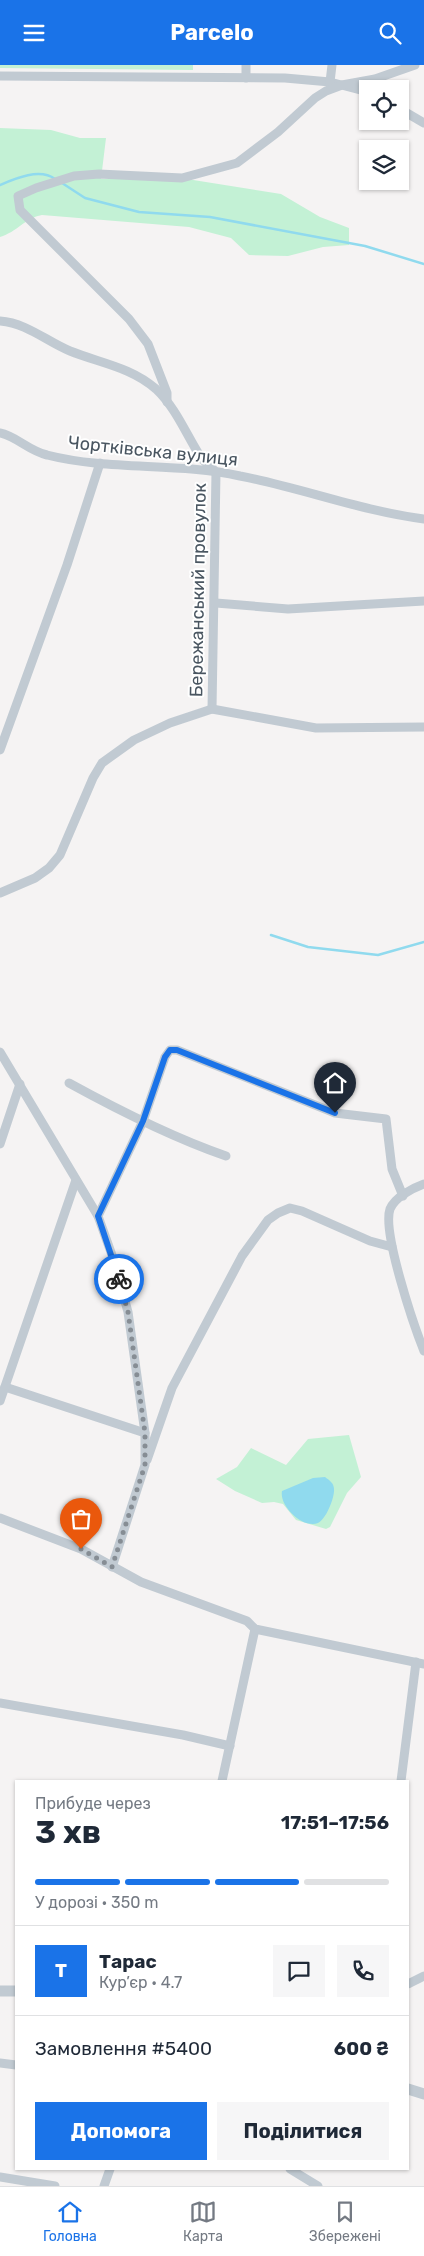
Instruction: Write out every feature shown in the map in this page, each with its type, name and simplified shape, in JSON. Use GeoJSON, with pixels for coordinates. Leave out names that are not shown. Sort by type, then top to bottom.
{"type":"FeatureCollection","features":[{"type":"Feature","properties":{"kind":"street"},"geometry":{"type":"LineString","coordinates":[[246,65],[246,78]]}},
{"type":"Feature","properties":{"kind":"street"},"geometry":{"type":"LineString","coordinates":[[330,82],[332,65]]}},
{"type":"Feature","properties":{"kind":"street"},"geometry":{"type":"LineString","coordinates":[[167,402],[167,393],[148,344],[129,319],[20,210],[18,196],[64,179],[99,174],[182,178],[237,163],[278,132],[315,98],[342,85],[375,79],[415,65]]}},
{"type":"Feature","properties":{"kind":"street"},"geometry":{"type":"LineString","coordinates":[[0,76],[285,78],[330,82],[359,90]]}},
{"type":"Feature","properties":{"kind":"street"},"geometry":{"type":"LineString","coordinates":[[409,114],[424,123]]}},
{"type":"Feature","properties":{"kind":"street"},"geometry":{"type":"LineString","coordinates":[[0,321],[10,322],[28,329],[69,351],[124,369],[147,382],[167,402],[188,432],[201,457],[216,473]]}},
{"type":"Feature","properties":{"kind":"street","name":"Чортківська вулиця"},"geometry":{"type":"LineString","coordinates":[[0,433],[9,435],[26,447],[47,455],[100,463],[238,475],[390,515],[424,518]]}},
{"type":"Feature","properties":{"kind":"street"},"geometry":{"type":"LineString","coordinates":[[0,750],[67,565],[100,463]]}},
{"type":"Feature","properties":{"kind":"street","name":"Бережанський провулок"},"geometry":{"type":"LineString","coordinates":[[212,709],[216,603],[216,473]]}},
{"type":"Feature","properties":{"kind":"street"},"geometry":{"type":"LineString","coordinates":[[216,603],[288,609],[424,601]]}},
{"type":"Feature","properties":{"kind":"street"},"geometry":{"type":"LineString","coordinates":[[0,893],[35,878],[49,868],[60,855],[93,778],[102,763],[134,740],[156,729],[212,709],[316,728],[424,727]]}},
{"type":"Feature","properties":{"kind":"street"},"geometry":{"type":"LineString","coordinates":[[98,1216],[143,1121],[165,1057],[170,1050],[177,1050],[335,1113],[386,1119],[392,1169],[403,1196]]}},
{"type":"Feature","properties":{"kind":"street"},"geometry":{"type":"LineString","coordinates":[[0,1052],[98,1216],[113,1258],[128,1312],[145,1433],[145,1465]]}},
{"type":"Feature","properties":{"kind":"street"},"geometry":{"type":"LineString","coordinates":[[69,1083],[185,1142],[226,1155]]}},
{"type":"Feature","properties":{"kind":"street"},"geometry":{"type":"LineString","coordinates":[[0,1144],[20,1084]]}},
{"type":"Feature","properties":{"kind":"street"},"geometry":{"type":"LineString","coordinates":[[0,1401],[76,1180]]}},
{"type":"Feature","properties":{"kind":"street"},"geometry":{"type":"LineString","coordinates":[[424,1185],[403,1196],[390,1209],[389,1226],[392,1247],[424,1351]]}},
{"type":"Feature","properties":{"kind":"street"},"geometry":{"type":"LineString","coordinates":[[112,1567],[172,1388],[196,1339],[242,1256],[268,1220],[290,1208],[302,1211],[370,1241],[392,1247]]}},
{"type":"Feature","properties":{"kind":"street"},"geometry":{"type":"LineString","coordinates":[[5,1387],[145,1433]]}},
{"type":"Feature","properties":{"kind":"street"},"geometry":{"type":"LineString","coordinates":[[0,1518],[81,1549],[141,1582],[247,1621],[256,1629],[420,1663],[406,1729],[401,1780]]}},
{"type":"Feature","properties":{"kind":"street"},"geometry":{"type":"LineString","coordinates":[[222,1780],[256,1629]]}},
{"type":"Feature","properties":{"kind":"street"},"geometry":{"type":"LineString","coordinates":[[0,1703],[183,1735],[230,1746]]}},
{"type":"Feature","properties":{"kind":"street"},"geometry":{"type":"LineString","coordinates":[[409,1984],[424,1976]]}},
{"type":"Feature","properties":{"kind":"street"},"geometry":{"type":"LineString","coordinates":[[0,1991],[15,1991]]}},
{"type":"Feature","properties":{"kind":"street"},"geometry":{"type":"LineString","coordinates":[[0,2063],[15,2065]]}},
{"type":"Feature","properties":{"kind":"street"},"geometry":{"type":"LineString","coordinates":[[409,2089],[424,2094]]}},
{"type":"Feature","properties":{"kind":"street"},"geometry":{"type":"LineString","coordinates":[[104,2186],[110,2170]]}},
{"type":"Feature","properties":{"kind":"street"},"geometry":{"type":"LineString","coordinates":[[292,2170],[318,2186]]}},
{"type":"Feature","properties":{"kind":"street"},"geometry":{"type":"LineString","coordinates":[[0,2177],[55,2186]]}},
{"type":"Feature","properties":{"kind":"green space"},"geometry":{"type":"Polygon","coordinates":[[[0,65],[193,65],[193,70],[0,68],[0,65]]]}},
{"type":"Feature","properties":{"kind":"green space"},"geometry":{"type":"Polygon","coordinates":[[[0,128],[51,130],[80,138],[106,138],[101,179],[187,179],[281,194],[320,217],[349,228],[349,245],[323,247],[288,256],[249,255],[231,238],[189,227],[42,215],[31,219],[0,237],[0,128]]]}},
{"type":"Feature","properties":{"kind":"green space"},"geometry":{"type":"Polygon","coordinates":[[[349,1435],[361,1477],[347,1493],[330,1527],[326,1529],[296,1520],[283,1504],[274,1502],[262,1503],[235,1491],[216,1479],[237,1467],[251,1448],[286,1465],[308,1439],[349,1435]]]}},
{"type":"Feature","properties":{"kind":"water"},"geometry":{"type":"Polygon","coordinates":[[[325,1477],[334,1487],[333,1497],[327,1513],[318,1523],[306,1523],[293,1515],[288,1509],[282,1497],[282,1491],[313,1478],[325,1477]]]}},
{"type":"Feature","properties":{"kind":"waterway"},"geometry":{"type":"LineString","coordinates":[[0,185],[20,177],[35,174],[42,174],[55,179]]}},
{"type":"Feature","properties":{"kind":"waterway"},"geometry":{"type":"LineString","coordinates":[[62,183],[85,198],[139,212],[210,217],[365,246],[424,264]]}},
{"type":"Feature","properties":{"kind":"waterway"},"geometry":{"type":"LineString","coordinates":[[271,935],[308,947],[378,955],[424,942]]}},
{"type":"Feature","properties":{"kind":"way so far"},"geometry":{"type":"LineString","coordinates":[[81,1549],[112,1567],[145,1465],[145,1433],[128,1312],[119,1279]]}},
{"type":"Feature","properties":{"kind":"route"},"geometry":{"type":"LineString","coordinates":[[119,1279],[98,1216],[143,1121],[165,1057],[170,1050],[177,1050],[335,1113]]}}]}
